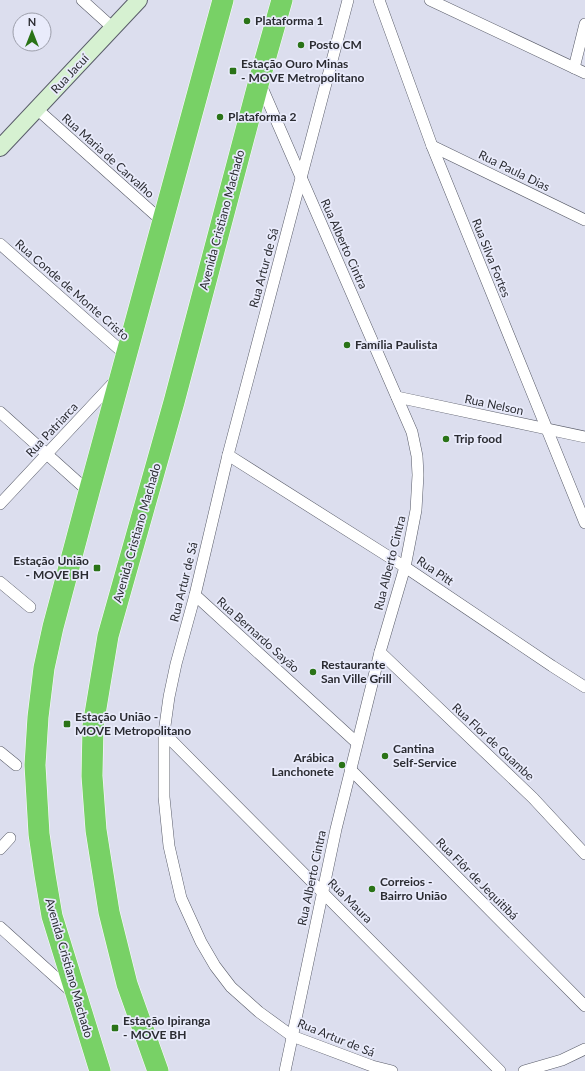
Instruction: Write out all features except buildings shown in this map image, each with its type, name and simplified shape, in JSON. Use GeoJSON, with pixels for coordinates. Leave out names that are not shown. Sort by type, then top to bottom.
{"type":"FeatureCollection","features":[{"type":"Feature","properties":{"kind":"highway","name":"Avenida Cristiano Machado"},"geometry":{"type":"LineString","coordinates":[[100,1071],[52,916],[46,882],[39,834],[35,765],[38,717],[44,668],[53,627],[223,0]]}},
{"type":"Feature","properties":{"kind":"highway","name":"Avenida Cristiano Machado"},"geometry":{"type":"LineString","coordinates":[[158,1071],[127,984],[109,912],[96,830],[92,776],[93,726],[108,636],[176,395],[259,81],[282,0]]}},
{"type":"Feature","properties":{"kind":"main road","name":"Rua Jacuí"},"geometry":{"type":"LineString","coordinates":[[0,148],[139,0]]}},
{"type":"Feature","properties":{"kind":"street"},"geometry":{"type":"LineString","coordinates":[[82,0],[113,28]]}},
{"type":"Feature","properties":{"kind":"street","name":"Rua Artur de Sá"},"geometry":{"type":"LineString","coordinates":[[348,0],[228,455],[195,595],[176,664],[169,697],[164,733],[164,797],[169,846],[182,898],[202,942],[215,966],[231,987],[259,1012],[292,1036],[372,1066],[392,1071]]}},
{"type":"Feature","properties":{"kind":"street","name":"Rua Silva Fortes"},"geometry":{"type":"LineString","coordinates":[[379,0],[432,146],[585,523]]}},
{"type":"Feature","properties":{"kind":"street"},"geometry":{"type":"LineString","coordinates":[[430,0],[585,73]]}},
{"type":"Feature","properties":{"kind":"street"},"geometry":{"type":"LineString","coordinates":[[574,68],[585,24]]}},
{"type":"Feature","properties":{"kind":"street","name":"Rua Alberto Cintra"},"geometry":{"type":"LineString","coordinates":[[259,81],[412,432],[418,475],[416,510],[405,567],[356,742],[285,1071]]}},
{"type":"Feature","properties":{"kind":"street","name":"Rua Maria de Carvalho"},"geometry":{"type":"LineString","coordinates":[[37,109],[162,221]]}},
{"type":"Feature","properties":{"kind":"street","name":"Rua Paula Dias"},"geometry":{"type":"LineString","coordinates":[[432,146],[585,220]]}},
{"type":"Feature","properties":{"kind":"street","name":"Rua Conde de Monte Cristo"},"geometry":{"type":"LineString","coordinates":[[0,244],[124,365]]}},
{"type":"Feature","properties":{"kind":"street","name":"Rua Patriarca"},"geometry":{"type":"LineString","coordinates":[[0,504],[47,454],[124,365]]}},
{"type":"Feature","properties":{"kind":"street","name":"Rua Nelson"},"geometry":{"type":"LineString","coordinates":[[397,397],[585,437]]}},
{"type":"Feature","properties":{"kind":"street"},"geometry":{"type":"LineString","coordinates":[[0,412],[89,492]]}},
{"type":"Feature","properties":{"kind":"street","name":"Rua Pitt"},"geometry":{"type":"LineString","coordinates":[[228,455],[405,567],[585,687]]}},
{"type":"Feature","properties":{"kind":"street"},"geometry":{"type":"LineString","coordinates":[[0,582],[30,607]]}},
{"type":"Feature","properties":{"kind":"street","name":"Rua Bernardo Sayão"},"geometry":{"type":"LineString","coordinates":[[195,595],[356,742]]}},
{"type":"Feature","properties":{"kind":"street","name":"Rua Flor de Guambe"},"geometry":{"type":"LineString","coordinates":[[380,652],[533,798],[585,854]]}},
{"type":"Feature","properties":{"kind":"street","name":"Rua Maura"},"geometry":{"type":"LineString","coordinates":[[164,733],[500,1071]]}},
{"type":"Feature","properties":{"kind":"street"},"geometry":{"type":"LineString","coordinates":[[0,752],[16,765]]}},
{"type":"Feature","properties":{"kind":"street","name":"Rua Flôr de Jequitibá"},"geometry":{"type":"LineString","coordinates":[[350,769],[585,1006]]}},
{"type":"Feature","properties":{"kind":"street"},"geometry":{"type":"LineString","coordinates":[[0,849],[10,838]]}},
{"type":"Feature","properties":{"kind":"street"},"geometry":{"type":"LineString","coordinates":[[0,927],[76,996]]}},
{"type":"Feature","properties":{"kind":"street"},"geometry":{"type":"LineString","coordinates":[[524,1071],[562,1060],[585,1049]]}},
{"type":"Feature","properties":{"kind":"place","name":"Plataforma 1"},"geometry":{"type":"Point","coordinates":[247,21]}},
{"type":"Feature","properties":{"kind":"place","name":"Posto CM"},"geometry":{"type":"Point","coordinates":[301,45]}},
{"type":"Feature","properties":{"kind":"place","name":"Estação Ouro Minas - MOVE Metropolitano"},"geometry":{"type":"Point","coordinates":[233,71]}},
{"type":"Feature","properties":{"kind":"place","name":"Plataforma 2"},"geometry":{"type":"Point","coordinates":[220,117]}},
{"type":"Feature","properties":{"kind":"place","name":"Família Paulista"},"geometry":{"type":"Point","coordinates":[347,345]}},
{"type":"Feature","properties":{"kind":"place","name":"Trip food"},"geometry":{"type":"Point","coordinates":[446,439]}},
{"type":"Feature","properties":{"kind":"place","name":"Estação União - MOVE BH"},"geometry":{"type":"Point","coordinates":[97,568]}},
{"type":"Feature","properties":{"kind":"place","name":"Restaurante San Ville Grill"},"geometry":{"type":"Point","coordinates":[313,672]}},
{"type":"Feature","properties":{"kind":"place","name":"Estação União - MOVE Metropolitano"},"geometry":{"type":"Point","coordinates":[67,724]}},
{"type":"Feature","properties":{"kind":"place","name":"Cantina Self-Service"},"geometry":{"type":"Point","coordinates":[385,756]}},
{"type":"Feature","properties":{"kind":"place","name":"Arábica Lanchonete"},"geometry":{"type":"Point","coordinates":[342,765]}},
{"type":"Feature","properties":{"kind":"place","name":"Correios - Bairro União"},"geometry":{"type":"Point","coordinates":[372,889]}},
{"type":"Feature","properties":{"kind":"place","name":"Estação Ipiranga - MOVE BH"},"geometry":{"type":"Point","coordinates":[115,1028]}}]}
